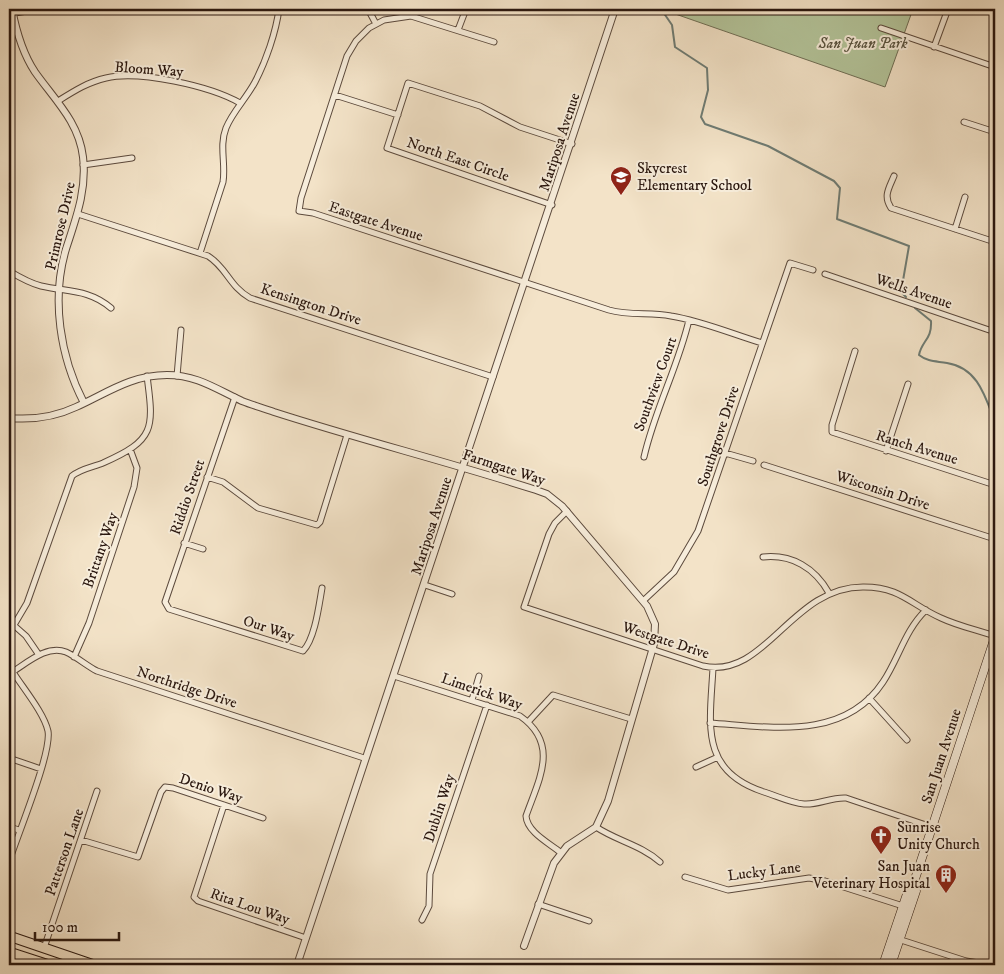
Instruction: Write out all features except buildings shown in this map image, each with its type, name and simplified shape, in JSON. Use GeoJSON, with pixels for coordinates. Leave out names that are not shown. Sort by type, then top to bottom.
{"type":"FeatureCollection","features":[{"type":"Feature","properties":{"kind":"main road","name":"San Juan Avenue"},"geometry":{"type":"LineString","coordinates":[[891,965],[903,906],[908,891],[913,884],[995,636]]}},
{"type":"Feature","properties":{"kind":"main road","name":"San Juan Avenue"},"geometry":{"type":"LineString","coordinates":[[883,965],[916,891],[913,884]]}},
{"type":"Feature","properties":{"kind":"main road"},"geometry":{"type":"LineString","coordinates":[[9,936],[94,965]]}},
{"type":"Feature","properties":{"kind":"main road"},"geometry":{"type":"LineString","coordinates":[[20,956],[44,948]]}},
{"type":"Feature","properties":{"kind":"main road"},"geometry":{"type":"LineString","coordinates":[[9,952],[49,965]]}},
{"type":"Feature","properties":{"kind":"street"},"geometry":{"type":"LineString","coordinates":[[11,12],[39,9]]}},
{"type":"Feature","properties":{"kind":"street"},"geometry":{"type":"LineString","coordinates":[[200,253],[223,182],[225,172],[222,146],[225,130],[240,103],[255,82],[279,9]]}},
{"type":"Feature","properties":{"kind":"street"},"geometry":{"type":"LineString","coordinates":[[368,9],[376,24]]}},
{"type":"Feature","properties":{"kind":"street"},"geometry":{"type":"LineString","coordinates":[[458,30],[466,9]]}},
{"type":"Feature","properties":{"kind":"street","name":"Mariposa Avenue"},"geometry":{"type":"LineString","coordinates":[[297,965],[364,758],[425,585],[552,205],[615,9]]}},
{"type":"Feature","properties":{"kind":"street"},"geometry":{"type":"LineString","coordinates":[[934,47],[948,9]]}},
{"type":"Feature","properties":{"kind":"street","name":"Primrose Drive"},"geometry":{"type":"LineString","coordinates":[[11,12],[29,62],[72,122],[83,154],[83,189],[78,214],[66,250],[59,288],[59,316],[72,378],[84,403]]}},
{"type":"Feature","properties":{"kind":"street","name":"Eastgate Avenue"},"geometry":{"type":"LineString","coordinates":[[494,42],[410,16],[393,18],[376,24],[362,34],[351,48],[301,198],[299,211],[322,216],[622,313],[667,315],[762,343]]}},
{"type":"Feature","properties":{"kind":"street"},"geometry":{"type":"LineString","coordinates":[[881,28],[995,67]]}},
{"type":"Feature","properties":{"kind":"street","name":"Bloom Way"},"geometry":{"type":"LineString","coordinates":[[58,101],[82,85],[108,77],[123,77],[194,85],[228,96],[240,103]]}},
{"type":"Feature","properties":{"kind":"street","name":"North East Circle"},"geometry":{"type":"LineString","coordinates":[[552,205],[387,148],[408,83],[480,106],[520,126],[572,144]]}},
{"type":"Feature","properties":{"kind":"street"},"geometry":{"type":"LineString","coordinates":[[335,95],[398,115]]}},
{"type":"Feature","properties":{"kind":"street"},"geometry":{"type":"LineString","coordinates":[[964,122],[995,132]]}},
{"type":"Feature","properties":{"kind":"street"},"geometry":{"type":"LineString","coordinates":[[83,165],[132,158]]}},
{"type":"Feature","properties":{"kind":"street"},"geometry":{"type":"LineString","coordinates":[[894,176],[886,200],[891,208],[995,242]]}},
{"type":"Feature","properties":{"kind":"street"},"geometry":{"type":"LineString","coordinates":[[955,229],[965,197]]}},
{"type":"Feature","properties":{"kind":"street","name":"Kensington Drive"},"geometry":{"type":"LineString","coordinates":[[78,214],[200,253],[215,260],[233,286],[250,298],[493,377]]}},
{"type":"Feature","properties":{"kind":"street","name":"Southgrove Drive"},"geometry":{"type":"LineString","coordinates":[[643,601],[669,578],[691,546],[701,524],[790,263],[813,270]]}},
{"type":"Feature","properties":{"kind":"street"},"geometry":{"type":"LineString","coordinates":[[9,271],[30,283],[75,290],[95,296],[111,308]]}},
{"type":"Feature","properties":{"kind":"street","name":"Wells Avenue"},"geometry":{"type":"LineString","coordinates":[[825,274],[995,332]]}},
{"type":"Feature","properties":{"kind":"street","name":"Southview Court"},"geometry":{"type":"LineString","coordinates":[[644,456],[658,408],[681,352],[689,320]]}},
{"type":"Feature","properties":{"kind":"street"},"geometry":{"type":"LineString","coordinates":[[177,376],[181,330]]}},
{"type":"Feature","properties":{"kind":"street","name":"Ranch Avenue"},"geometry":{"type":"LineString","coordinates":[[855,351],[832,426],[832,432],[995,484]]}},
{"type":"Feature","properties":{"kind":"street"},"geometry":{"type":"LineString","coordinates":[[9,373],[9,379]]}},
{"type":"Feature","properties":{"kind":"street"},"geometry":{"type":"LineString","coordinates":[[14,625],[27,603],[72,476],[130,450],[144,438],[150,427],[152,418],[147,376]]}},
{"type":"Feature","properties":{"kind":"street","name":"Farmgate Way"},"geometry":{"type":"LineString","coordinates":[[9,418],[48,416],[84,403],[115,386],[147,376],[177,376],[209,383],[235,397],[347,435],[464,467],[542,492],[557,501],[643,601],[653,616],[655,624],[653,649],[608,800],[596,827]]}},
{"type":"Feature","properties":{"kind":"street"},"geometry":{"type":"LineString","coordinates":[[886,450],[908,384]]}},
{"type":"Feature","properties":{"kind":"street","name":"Riddio Street"},"geometry":{"type":"LineString","coordinates":[[166,605],[165,602],[184,543],[235,397]]}},
{"type":"Feature","properties":{"kind":"street"},"geometry":{"type":"LineString","coordinates":[[207,477],[224,482],[258,508],[318,525],[347,435]]}},
{"type":"Feature","properties":{"kind":"street","name":"Brittany Way"},"geometry":{"type":"LineString","coordinates":[[74,657],[89,623],[134,487],[137,468],[130,450]]}},
{"type":"Feature","properties":{"kind":"street"},"geometry":{"type":"LineString","coordinates":[[725,453],[753,461]]}},
{"type":"Feature","properties":{"kind":"street","name":"Wisconsin Drive"},"geometry":{"type":"LineString","coordinates":[[764,465],[995,539]]}},
{"type":"Feature","properties":{"kind":"street","name":"Westgate Drive"},"geometry":{"type":"LineString","coordinates":[[567,511],[555,523],[549,534],[524,607],[712,668],[732,666],[746,660],[806,606],[829,593],[854,587],[883,588],[902,594],[942,619],[995,636]]}},
{"type":"Feature","properties":{"kind":"street"},"geometry":{"type":"LineString","coordinates":[[184,543],[203,549]]}},
{"type":"Feature","properties":{"kind":"street"},"geometry":{"type":"LineString","coordinates":[[763,556],[788,558],[805,566],[819,578],[829,593]]}},
{"type":"Feature","properties":{"kind":"street"},"geometry":{"type":"LineString","coordinates":[[425,585],[452,594]]}},
{"type":"Feature","properties":{"kind":"street","name":"Our Way"},"geometry":{"type":"LineString","coordinates":[[166,605],[178,612],[303,651],[315,623],[322,588]]}},
{"type":"Feature","properties":{"kind":"street"},"geometry":{"type":"LineString","coordinates":[[710,722],[791,728],[812,726],[842,717],[869,698],[894,664],[910,629],[926,610]]}},
{"type":"Feature","properties":{"kind":"street"},"geometry":{"type":"LineString","coordinates":[[9,621],[26,636],[39,655]]}},
{"type":"Feature","properties":{"kind":"street","name":"Northridge Drive"},"geometry":{"type":"LineString","coordinates":[[11,673],[39,655],[50,651],[58,651],[74,657],[98,671],[364,758]]}},
{"type":"Feature","properties":{"kind":"street"},"geometry":{"type":"LineString","coordinates":[[712,668],[710,722],[713,746],[718,757],[736,781],[804,804],[835,797],[846,798],[932,827]]}},
{"type":"Feature","properties":{"kind":"street"},"geometry":{"type":"LineString","coordinates":[[9,862],[47,748],[47,729],[11,673]]}},
{"type":"Feature","properties":{"kind":"street","name":"Limerick Way"},"geometry":{"type":"LineString","coordinates":[[394,676],[520,716],[536,730],[542,740],[544,753],[542,772],[526,816],[526,823],[560,852]]}},
{"type":"Feature","properties":{"kind":"street"},"geometry":{"type":"LineString","coordinates":[[472,700],[479,676]]}},
{"type":"Feature","properties":{"kind":"street"},"geometry":{"type":"LineString","coordinates":[[528,722],[552,694],[631,718]]}},
{"type":"Feature","properties":{"kind":"street"},"geometry":{"type":"LineString","coordinates":[[869,698],[907,740]]}},
{"type":"Feature","properties":{"kind":"street","name":"Dublin Way"},"geometry":{"type":"LineString","coordinates":[[422,920],[429,906],[430,874],[487,704]]}},
{"type":"Feature","properties":{"kind":"street"},"geometry":{"type":"LineString","coordinates":[[696,767],[718,757]]}},
{"type":"Feature","properties":{"kind":"street"},"geometry":{"type":"LineString","coordinates":[[9,758],[41,769]]}},
{"type":"Feature","properties":{"kind":"street","name":"Denio Way"},"geometry":{"type":"LineString","coordinates":[[81,840],[138,857],[161,792],[165,787],[263,818]]}},
{"type":"Feature","properties":{"kind":"street","name":"Patterson Lane"},"geometry":{"type":"LineString","coordinates":[[44,948],[97,791]]}},
{"type":"Feature","properties":{"kind":"street","name":"Rita Lou Way"},"geometry":{"type":"LineString","coordinates":[[224,805],[194,898],[306,938]]}},
{"type":"Feature","properties":{"kind":"street"},"geometry":{"type":"LineString","coordinates":[[9,827],[19,830]]}},
{"type":"Feature","properties":{"kind":"street"},"geometry":{"type":"LineString","coordinates":[[524,946],[548,875],[560,852],[596,827],[613,837],[651,853],[660,862]]}},
{"type":"Feature","properties":{"kind":"street","name":"Lucky Lane"},"geometry":{"type":"LineString","coordinates":[[685,877],[728,890],[809,878],[825,880],[903,906]]}},
{"type":"Feature","properties":{"kind":"street"},"geometry":{"type":"LineString","coordinates":[[538,904],[588,921]]}},
{"type":"Feature","properties":{"kind":"street"},"geometry":{"type":"LineString","coordinates":[[896,938],[961,960],[991,965]]}},
{"type":"Feature","properties":{"kind":"street"},"geometry":{"type":"LineString","coordinates":[[17,965],[20,956]]}},
{"type":"Feature","properties":{"kind":"green space","name":"San Juan Park"},"geometry":{"type":"Polygon","coordinates":[[[661,9],[913,9],[885,87],[661,9]]]}},
{"type":"Feature","properties":{"kind":"waterway"},"geometry":{"type":"LineString","coordinates":[[661,9],[672,25],[675,47],[707,68],[708,90],[701,117],[705,124],[768,146],[834,181],[840,188],[837,219],[909,246],[901,292],[906,297]]}},
{"type":"Feature","properties":{"kind":"waterway"},"geometry":{"type":"LineString","coordinates":[[915,308],[931,321],[930,332],[919,355],[929,360],[958,366],[973,377],[984,393],[995,422]]}},
{"type":"Feature","properties":{"kind":"place","name":"Skycrest Elementary School"},"geometry":{"type":"Point","coordinates":[621,196]}},
{"type":"Feature","properties":{"kind":"place","name":"Sunrise Unity Church"},"geometry":{"type":"Point","coordinates":[881,855]}},
{"type":"Feature","properties":{"kind":"place","name":"San Juan Veterinary Hospital"},"geometry":{"type":"Point","coordinates":[946,894]}}]}
